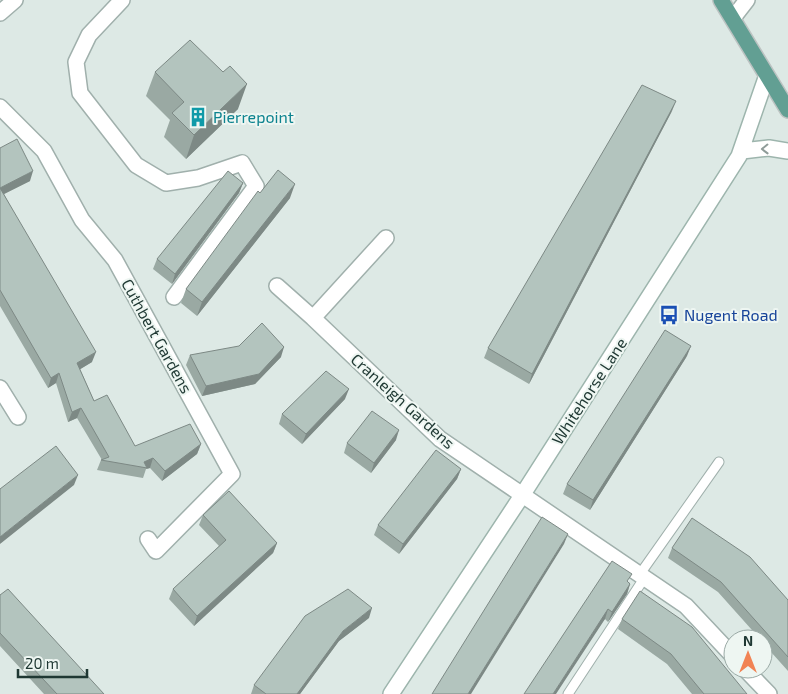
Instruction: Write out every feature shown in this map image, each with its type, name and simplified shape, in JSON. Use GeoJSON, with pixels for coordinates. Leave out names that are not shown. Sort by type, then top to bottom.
{"type":"FeatureCollection","features":[{"type":"Feature","properties":{"kind":"main road"},"geometry":{"type":"LineString","coordinates":[[721,0],[766,78],[788,110]]}},
{"type":"Feature","properties":{"kind":"street"},"geometry":{"type":"LineString","coordinates":[[0,13],[15,0]]}},
{"type":"Feature","properties":{"kind":"street"},"geometry":{"type":"LineString","coordinates":[[122,0],[120,5],[88,35],[76,62],[80,93],[136,165],[166,183],[198,178],[242,163],[256,186],[174,297]]}},
{"type":"Feature","properties":{"kind":"street"},"geometry":{"type":"LineString","coordinates":[[733,18],[747,0]]}},
{"type":"Feature","properties":{"kind":"street","name":"Whitehorse Lane"},"geometry":{"type":"LineString","coordinates":[[391,694],[523,494],[742,151],[766,78]]}},
{"type":"Feature","properties":{"kind":"street","name":"Cuthbert Gardens"},"geometry":{"type":"LineString","coordinates":[[0,107],[44,152],[82,220],[115,260],[232,474],[156,551],[148,539]]}},
{"type":"Feature","properties":{"kind":"street"},"geometry":{"type":"LineString","coordinates":[[742,151],[769,148],[788,151]]}},
{"type":"Feature","properties":{"kind":"street"},"geometry":{"type":"LineString","coordinates":[[313,318],[386,238]]}},
{"type":"Feature","properties":{"kind":"street","name":"Cranleigh Gardens"},"geometry":{"type":"LineString","coordinates":[[277,286],[440,438],[523,494]]}},
{"type":"Feature","properties":{"kind":"street"},"geometry":{"type":"LineString","coordinates":[[0,388],[18,417]]}},
{"type":"Feature","properties":{"kind":"street"},"geometry":{"type":"LineString","coordinates":[[523,494],[686,606],[723,645]]}},
{"type":"Feature","properties":{"kind":"street"},"geometry":{"type":"LineString","coordinates":[[755,679],[769,694]]}},
{"type":"Feature","properties":{"kind":"lane"},"geometry":{"type":"LineString","coordinates":[[573,693],[642,576],[719,462]]}},
{"type":"Feature","properties":{"kind":"building"},"geometry":{"type":"Polygon","coordinates":[[[190,40],[223,72],[230,66],[247,84],[194,135],[172,113],[184,102],[155,72],[190,40]]]}},
{"type":"Feature","properties":{"kind":"building"},"geometry":{"type":"Polygon","coordinates":[[[642,85],[676,101],[532,374],[488,348],[642,85]]]}},
{"type":"Feature","properties":{"kind":"building"},"geometry":{"type":"Polygon","coordinates":[[[17,139],[33,171],[0,188],[0,148],[17,139]]]}},
{"type":"Feature","properties":{"kind":"building"},"geometry":{"type":"Polygon","coordinates":[[[278,170],[295,184],[202,302],[186,289],[258,191],[260,193],[278,170]]]}},
{"type":"Feature","properties":{"kind":"building"},"geometry":{"type":"Polygon","coordinates":[[[228,171],[243,183],[175,274],[157,259],[228,171]]]}},
{"type":"Feature","properties":{"kind":"building"},"geometry":{"type":"Polygon","coordinates":[[[0,188],[96,352],[77,363],[94,401],[107,395],[135,446],[190,424],[201,444],[165,471],[153,458],[144,462],[147,468],[101,460],[109,457],[81,408],[72,412],[59,373],[51,378],[0,290],[0,188]]]}},
{"type":"Feature","properties":{"kind":"building"},"geometry":{"type":"Polygon","coordinates":[[[262,323],[284,347],[259,374],[206,386],[190,355],[239,346],[262,323]]]}},
{"type":"Feature","properties":{"kind":"building"},"geometry":{"type":"Polygon","coordinates":[[[665,330],[691,346],[593,500],[567,484],[665,330]]]}},
{"type":"Feature","properties":{"kind":"building"},"geometry":{"type":"Polygon","coordinates":[[[326,371],[349,389],[306,434],[282,414],[326,371]]]}},
{"type":"Feature","properties":{"kind":"building"},"geometry":{"type":"Polygon","coordinates":[[[372,411],[399,430],[374,463],[347,443],[372,411]]]}},
{"type":"Feature","properties":{"kind":"building"},"geometry":{"type":"Polygon","coordinates":[[[56,446],[78,475],[0,537],[0,489],[56,446]]]}},
{"type":"Feature","properties":{"kind":"building"},"geometry":{"type":"Polygon","coordinates":[[[436,450],[461,469],[403,544],[378,525],[436,450]]]}},
{"type":"Feature","properties":{"kind":"building"},"geometry":{"type":"Polygon","coordinates":[[[229,491],[277,543],[197,616],[173,589],[226,540],[203,515],[229,491]]]}},
{"type":"Feature","properties":{"kind":"building"},"geometry":{"type":"Polygon","coordinates":[[[542,517],[568,534],[468,694],[432,694],[542,517]]]}},
{"type":"Feature","properties":{"kind":"building"},"geometry":{"type":"Polygon","coordinates":[[[692,518],[750,557],[788,600],[788,657],[773,640],[773,629],[763,629],[721,582],[672,548],[692,518]]]}},
{"type":"Feature","properties":{"kind":"building"},"geometry":{"type":"Polygon","coordinates":[[[612,561],[632,574],[627,581],[630,584],[612,612],[608,609],[553,694],[524,694],[612,561]]]}},
{"type":"Feature","properties":{"kind":"building"},"geometry":{"type":"Polygon","coordinates":[[[8,589],[104,694],[57,694],[0,633],[0,595],[8,589]]]}},
{"type":"Feature","properties":{"kind":"building"},"geometry":{"type":"Polygon","coordinates":[[[348,589],[372,608],[343,631],[297,694],[266,694],[254,685],[305,616],[348,589]]]}},
{"type":"Feature","properties":{"kind":"building"},"geometry":{"type":"Polygon","coordinates":[[[640,591],[692,627],[723,665],[723,679],[735,679],[747,694],[704,694],[671,654],[622,619],[640,591]]]}},
{"type":"Feature","properties":{"kind":"place","name":"Pierrepoint"},"geometry":{"type":"Point","coordinates":[198,117]}},
{"type":"Feature","properties":{"kind":"place","name":"Nugent Road"},"geometry":{"type":"Point","coordinates":[669,315]}}]}
